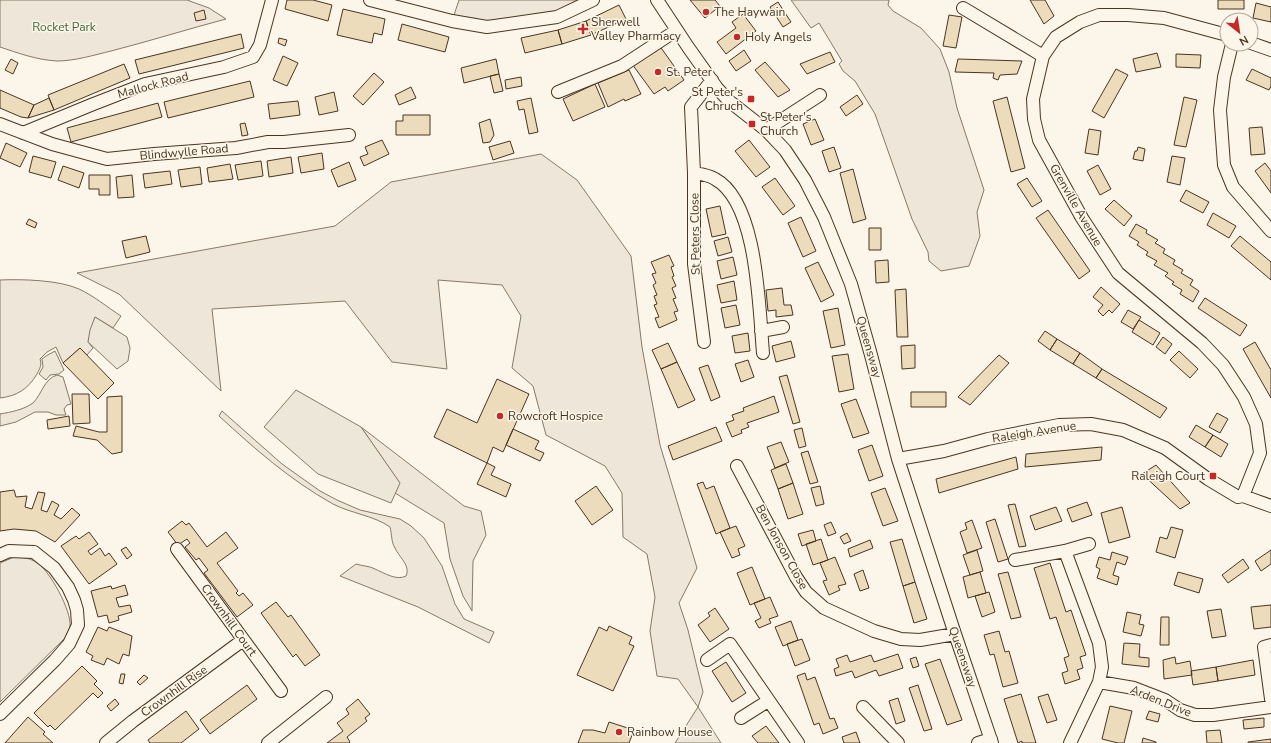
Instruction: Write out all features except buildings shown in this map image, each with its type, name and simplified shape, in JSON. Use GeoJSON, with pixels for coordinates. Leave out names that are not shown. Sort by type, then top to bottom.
{"type":"FeatureCollection","features":[{"type":"Feature","properties":{"kind":"street","name":"Mallock Road"},"geometry":{"type":"LineString","coordinates":[[23,134],[90,105],[145,84],[224,67],[253,57],[260,45],[272,0]]}},
{"type":"Feature","properties":{"kind":"street"},"geometry":{"type":"LineString","coordinates":[[370,0],[452,22],[487,27],[557,17],[593,0]]}},
{"type":"Feature","properties":{"kind":"street","name":"Queensway"},"geometry":{"type":"LineString","coordinates":[[657,0],[717,88],[729,101],[766,130],[785,150],[805,180],[824,217],[851,284],[898,459],[991,741]]}},
{"type":"Feature","properties":{"kind":"street"},"geometry":{"type":"LineString","coordinates":[[963,8],[1043,56]]}},
{"type":"Feature","properties":{"kind":"street","name":"Grenville Avenue"},"geometry":{"type":"LineString","coordinates":[[1219,33],[1164,18],[1128,15],[1099,15],[1080,22],[1056,37],[1043,56],[1032,99],[1039,140],[1074,205],[1118,273],[1202,343],[1223,365],[1244,397],[1256,424],[1260,453],[1243,496]]}},
{"type":"Feature","properties":{"kind":"street"},"geometry":{"type":"LineString","coordinates":[[558,92],[622,66],[677,30]]}},
{"type":"Feature","properties":{"kind":"street"},"geometry":{"type":"LineString","coordinates":[[1259,46],[1271,50]]}},
{"type":"Feature","properties":{"kind":"street"},"geometry":{"type":"LineString","coordinates":[[1230,52],[1224,77],[1220,110],[1224,165],[1233,188],[1271,231]]}},
{"type":"Feature","properties":{"kind":"street","name":"St Peters Close"},"geometry":{"type":"LineString","coordinates":[[704,342],[694,264],[694,173],[691,106],[712,80]]}},
{"type":"Feature","properties":{"kind":"street"},"geometry":{"type":"LineString","coordinates":[[766,130],[820,95]]}},
{"type":"Feature","properties":{"kind":"street"},"geometry":{"type":"LineString","coordinates":[[0,124],[23,134]]}},
{"type":"Feature","properties":{"kind":"street","name":"Blindwylle Road"},"geometry":{"type":"LineString","coordinates":[[23,134],[107,159],[236,148],[268,142],[284,142],[349,135]]}},
{"type":"Feature","properties":{"kind":"street","name":"St Peters Close"},"geometry":{"type":"LineString","coordinates":[[694,173],[716,179],[732,194],[741,209],[754,256],[763,353]]}},
{"type":"Feature","properties":{"kind":"street"},"geometry":{"type":"LineString","coordinates":[[761,331],[783,327]]}},
{"type":"Feature","properties":{"kind":"street","name":"Raleigh Avenue"},"geometry":{"type":"LineString","coordinates":[[898,459],[944,451],[988,439],[1059,425],[1091,424],[1124,430],[1165,448],[1208,479],[1238,497],[1243,496],[1271,506]]}},
{"type":"Feature","properties":{"kind":"street","name":"Ben Jonson Close"},"geometry":{"type":"LineString","coordinates":[[737,466],[796,577],[806,592],[824,608],[874,631],[901,639],[920,640],[955,634]]}},
{"type":"Feature","properties":{"kind":"street"},"geometry":{"type":"LineString","coordinates":[[1015,560],[1065,551],[1089,544]]}},
{"type":"Feature","properties":{"kind":"street","name":"Crownhill Court"},"geometry":{"type":"LineString","coordinates":[[177,549],[281,692]]}},
{"type":"Feature","properties":{"kind":"street"},"geometry":{"type":"LineString","coordinates":[[0,555],[9,551],[19,550],[34,552],[54,568],[68,587],[74,600],[77,610],[78,624],[69,644],[55,660],[0,714]]}},
{"type":"Feature","properties":{"kind":"street"},"geometry":{"type":"LineString","coordinates":[[1065,551],[1099,643],[1102,667],[1099,682],[1070,743]]}},
{"type":"Feature","properties":{"kind":"street","name":"Crownhill Rise"},"geometry":{"type":"LineString","coordinates":[[106,743],[133,721],[243,640]]}},
{"type":"Feature","properties":{"kind":"street"},"geometry":{"type":"LineString","coordinates":[[707,660],[730,644],[798,743]]}},
{"type":"Feature","properties":{"kind":"street"},"geometry":{"type":"LineString","coordinates":[[1271,645],[1264,647],[1271,700]]}},
{"type":"Feature","properties":{"kind":"street","name":"Arden Drive"},"geometry":{"type":"LineString","coordinates":[[1099,682],[1134,688],[1165,700],[1180,710],[1194,715],[1213,715],[1271,707]]}},
{"type":"Feature","properties":{"kind":"street"},"geometry":{"type":"LineString","coordinates":[[268,743],[326,697]]}},
{"type":"Feature","properties":{"kind":"street"},"geometry":{"type":"LineString","coordinates":[[741,718],[768,701]]}},
{"type":"Feature","properties":{"kind":"street"},"geometry":{"type":"LineString","coordinates":[[863,707],[898,743]]}},
{"type":"Feature","properties":{"kind":"street"},"geometry":{"type":"LineString","coordinates":[[978,743],[991,741]]}},
{"type":"Feature","properties":{"kind":"green space","name":"Rocket Park"},"geometry":{"type":"Polygon","coordinates":[[[0,0],[187,0],[209,8],[226,19],[111,51],[78,59],[57,61],[35,58],[0,47],[0,0]]]}},
{"type":"Feature","properties":{"kind":"green space"},"geometry":{"type":"Polygon","coordinates":[[[459,0],[593,0],[525,22],[452,21],[459,0]]]}},
{"type":"Feature","properties":{"kind":"green space"},"geometry":{"type":"Polygon","coordinates":[[[791,0],[889,0],[888,5],[893,11],[921,28],[940,49],[949,72],[957,108],[984,190],[977,212],[980,236],[969,266],[941,271],[929,261],[928,252],[912,219],[875,114],[855,81],[843,71],[839,64],[842,61],[819,23],[811,28],[791,0]]]}},
{"type":"Feature","properties":{"kind":"green space"},"geometry":{"type":"Polygon","coordinates":[[[541,154],[577,180],[631,256],[642,347],[660,445],[697,568],[679,603],[688,630],[703,692],[698,707],[678,679],[657,676],[650,631],[655,597],[647,554],[623,537],[622,493],[605,466],[546,435],[533,386],[512,368],[521,316],[502,285],[438,280],[447,369],[392,362],[345,301],[212,309],[221,391],[119,294],[77,273],[335,226],[391,182],[541,154]]]}},
{"type":"Feature","properties":{"kind":"green space"},"geometry":{"type":"Polygon","coordinates":[[[0,280],[40,281],[71,286],[90,295],[121,316],[113,328],[95,317],[88,342],[93,348],[87,355],[80,348],[63,363],[56,347],[47,352],[40,359],[40,368],[34,379],[26,388],[12,396],[0,398],[0,280]]]}},
{"type":"Feature","properties":{"kind":"green space"},"geometry":{"type":"Polygon","coordinates":[[[57,375],[63,377],[71,404],[67,405],[64,409],[66,415],[56,415],[48,412],[35,412],[16,422],[0,426],[0,414],[21,409],[33,403],[46,383],[57,375]]]}},
{"type":"Feature","properties":{"kind":"green space"},"geometry":{"type":"Polygon","coordinates":[[[222,411],[282,464],[320,491],[360,510],[400,519],[411,526],[424,538],[442,566],[455,604],[464,619],[494,632],[489,643],[418,607],[340,576],[356,564],[371,567],[399,578],[406,576],[406,565],[394,546],[390,527],[377,520],[333,504],[302,485],[260,452],[219,416],[222,411]]]}},
{"type":"Feature","properties":{"kind":"green space"},"geometry":{"type":"Polygon","coordinates":[[[361,427],[464,506],[481,511],[486,535],[473,561],[472,611],[463,596],[450,559],[444,523],[395,493],[399,482],[361,427]]]}},
{"type":"Feature","properties":{"kind":"green space"},"geometry":{"type":"Polygon","coordinates":[[[14,557],[25,558],[36,562],[47,573],[64,601],[70,620],[70,627],[65,638],[0,702],[0,563],[14,557]]]}},
{"type":"Feature","properties":{"kind":"green space"},"geometry":{"type":"Polygon","coordinates":[[[698,707],[721,743],[675,743],[698,707]]]}},
{"type":"Feature","properties":{"kind":"shaded area"},"geometry":{"type":"Polygon","coordinates":[[[95,317],[127,337],[130,348],[128,361],[117,369],[88,342],[90,330],[95,317]]]}},
{"type":"Feature","properties":{"kind":"shaded area"},"geometry":{"type":"Polygon","coordinates":[[[55,351],[64,370],[59,374],[50,375],[46,380],[39,374],[43,367],[42,359],[55,351]]]}},
{"type":"Feature","properties":{"kind":"shaded area"},"geometry":{"type":"Polygon","coordinates":[[[296,390],[361,427],[400,483],[391,503],[318,474],[264,427],[296,390]]]}},
{"type":"Feature","properties":{"kind":"place","name":"The Haywain"},"geometry":{"type":"Point","coordinates":[706,12]}},
{"type":"Feature","properties":{"kind":"place","name":"Sherwell Valley Pharmacy"},"geometry":{"type":"Point","coordinates":[583,29]}},
{"type":"Feature","properties":{"kind":"place","name":"Holy Angels"},"geometry":{"type":"Point","coordinates":[737,37]}},
{"type":"Feature","properties":{"kind":"place","name":"St. Peter"},"geometry":{"type":"Point","coordinates":[658,72]}},
{"type":"Feature","properties":{"kind":"place","name":"St Peter's Chruch"},"geometry":{"type":"Point","coordinates":[751,99]}},
{"type":"Feature","properties":{"kind":"place","name":"St Peter's Church"},"geometry":{"type":"Point","coordinates":[752,124]}},
{"type":"Feature","properties":{"kind":"place","name":"Rowcroft Hospice"},"geometry":{"type":"Point","coordinates":[500,416]}},
{"type":"Feature","properties":{"kind":"place","name":"Raleigh Court"},"geometry":{"type":"Point","coordinates":[1213,476]}},
{"type":"Feature","properties":{"kind":"place","name":"Rainbow House"},"geometry":{"type":"Point","coordinates":[619,732]}}]}
